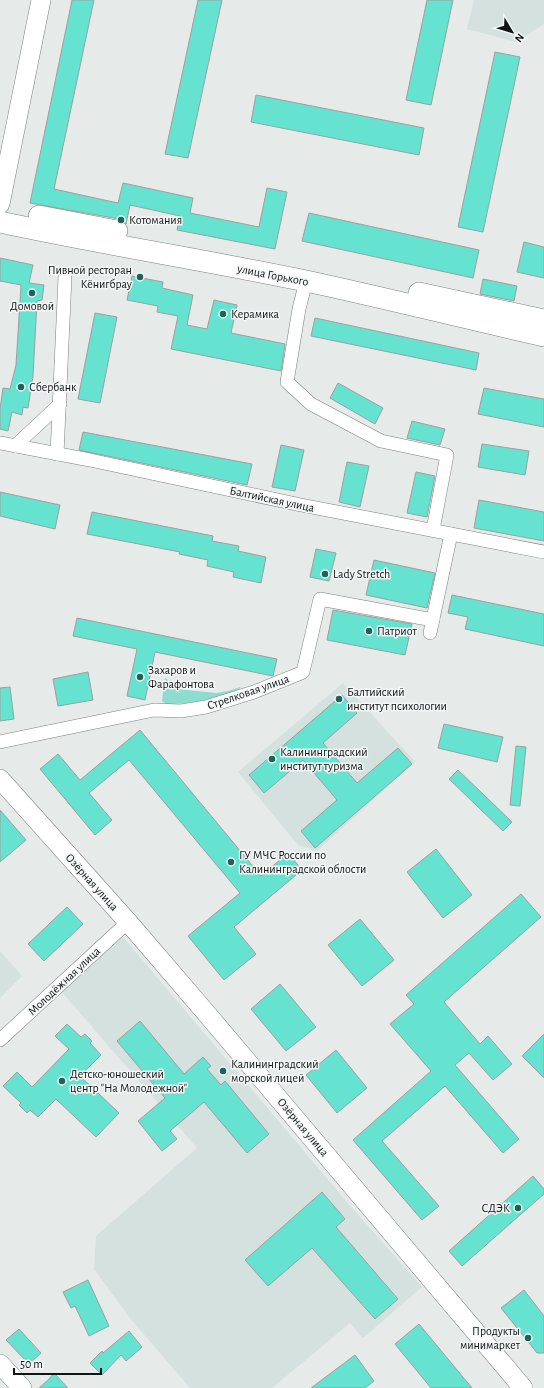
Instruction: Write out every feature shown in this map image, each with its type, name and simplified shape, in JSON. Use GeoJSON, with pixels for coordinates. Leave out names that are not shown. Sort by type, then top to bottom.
{"type":"FeatureCollection","features":[{"type":"Feature","properties":{"kind":"main road","name":"улица Горького"},"geometry":{"type":"LineString","coordinates":[[0,208],[292,265],[544,320]]}},
{"type":"Feature","properties":{"kind":"main road","name":"улица Горького"},"geometry":{"type":"LineString","coordinates":[[0,222],[76,238],[306,281],[544,336]]}},
{"type":"Feature","properties":{"kind":"street"},"geometry":{"type":"LineString","coordinates":[[0,204],[41,0]]}},
{"type":"Feature","properties":{"kind":"street"},"geometry":{"type":"LineString","coordinates":[[57,454],[65,277]]}},
{"type":"Feature","properties":{"kind":"street"},"geometry":{"type":"LineString","coordinates":[[306,281],[299,309],[287,382],[311,404],[381,441],[447,455],[433,530]]}},
{"type":"Feature","properties":{"kind":"street"},"geometry":{"type":"LineString","coordinates":[[15,446],[60,404]]}},
{"type":"Feature","properties":{"kind":"street","name":"Балтийская улица"},"geometry":{"type":"LineString","coordinates":[[0,443],[301,505],[544,552]]}},
{"type":"Feature","properties":{"kind":"street"},"geometry":{"type":"LineString","coordinates":[[430,633],[451,534]]}},
{"type":"Feature","properties":{"kind":"street","name":"Стрелковая улица"},"geometry":{"type":"LineString","coordinates":[[0,742],[154,710],[181,711],[206,707],[254,692],[303,672],[320,599],[433,620]]}},
{"type":"Feature","properties":{"kind":"street","name":"Озёрная улица"},"geometry":{"type":"LineString","coordinates":[[0,779],[128,922],[523,1388]]}},
{"type":"Feature","properties":{"kind":"street","name":"Молодёжная улица"},"geometry":{"type":"LineString","coordinates":[[0,1040],[128,922]]}},
{"type":"Feature","properties":{"kind":"street"},"geometry":{"type":"LineString","coordinates":[[0,1364],[22,1388]]}},
{"type":"Feature","properties":{"kind":"shaded area"},"geometry":{"type":"Polygon","coordinates":[[[474,0],[544,0],[544,24],[516,42],[467,29],[474,0]]]}},
{"type":"Feature","properties":{"kind":"shaded area"},"geometry":{"type":"Polygon","coordinates":[[[343,683],[415,762],[317,851],[298,845],[238,772],[343,683]]]}},
{"type":"Feature","properties":{"kind":"shaded area"},"geometry":{"type":"Polygon","coordinates":[[[123,937],[346,1201],[422,1287],[363,1338],[350,1323],[272,1388],[190,1388],[129,1317],[94,1269],[96,1236],[197,1148],[61,991],[123,937]],[[140,1022],[117,1041],[183,1119],[204,1102],[247,1153],[269,1134],[225,1081],[221,1085],[207,1069],[211,1066],[203,1057],[184,1074],[140,1022]],[[322,1192],[245,1260],[268,1286],[312,1248],[375,1319],[398,1298],[336,1227],[345,1219],[322,1192]]]}},
{"type":"Feature","properties":{"kind":"shaded area"},"geometry":{"type":"Polygon","coordinates":[[[0,951],[22,976],[0,998],[0,951]]]}},
{"type":"Feature","properties":{"kind":"green space"},"geometry":{"type":"Polygon","coordinates":[[[165,678],[168,680],[167,688],[216,693],[241,688],[204,700],[166,704],[162,701],[165,678]]]}},
{"type":"Feature","properties":{"kind":"building"},"geometry":{"type":"Polygon","coordinates":[[[72,0],[94,0],[54,189],[118,203],[123,183],[193,198],[190,213],[259,227],[267,188],[287,192],[275,249],[177,230],[180,216],[130,205],[126,224],[119,219],[30,203],[72,0]]]}},
{"type":"Feature","properties":{"kind":"building"},"geometry":{"type":"Polygon","coordinates":[[[198,0],[222,0],[188,158],[165,154],[198,0]]]}},
{"type":"Feature","properties":{"kind":"building"},"geometry":{"type":"Polygon","coordinates":[[[427,0],[453,0],[431,105],[406,100],[427,0]]]}},
{"type":"Feature","properties":{"kind":"building"},"geometry":{"type":"Polygon","coordinates":[[[495,52],[520,57],[483,232],[458,227],[495,52]]]}},
{"type":"Feature","properties":{"kind":"building"},"geometry":{"type":"Polygon","coordinates":[[[256,95],[424,128],[419,155],[251,122],[256,95]]]}},
{"type":"Feature","properties":{"kind":"building"},"geometry":{"type":"Polygon","coordinates":[[[309,213],[479,250],[473,278],[302,241],[309,213]]]}},
{"type":"Feature","properties":{"kind":"building"},"geometry":{"type":"Polygon","coordinates":[[[524,242],[544,247],[544,278],[517,272],[524,242]]]}},
{"type":"Feature","properties":{"kind":"building"},"geometry":{"type":"Polygon","coordinates":[[[0,258],[33,265],[29,283],[44,285],[42,300],[37,301],[33,376],[28,408],[23,407],[22,415],[12,412],[8,431],[0,429],[0,409],[3,388],[10,389],[16,365],[21,285],[0,281],[0,258]]]}},
{"type":"Feature","properties":{"kind":"building"},"geometry":{"type":"Polygon","coordinates":[[[132,276],[163,282],[162,288],[193,295],[187,325],[207,329],[214,300],[237,305],[231,333],[285,344],[281,371],[171,349],[178,316],[157,312],[158,306],[127,300],[132,276]]]}},
{"type":"Feature","properties":{"kind":"building"},"geometry":{"type":"Polygon","coordinates":[[[483,279],[517,286],[514,301],[480,294],[483,279]]]}},
{"type":"Feature","properties":{"kind":"building"},"geometry":{"type":"Polygon","coordinates":[[[95,313],[117,317],[100,403],[78,399],[95,313]]]}},
{"type":"Feature","properties":{"kind":"building"},"geometry":{"type":"Polygon","coordinates":[[[315,318],[479,353],[476,370],[311,336],[315,318]]]}},
{"type":"Feature","properties":{"kind":"building"},"geometry":{"type":"Polygon","coordinates":[[[338,383],[383,408],[375,424],[330,398],[338,383]]]}},
{"type":"Feature","properties":{"kind":"building"},"geometry":{"type":"Polygon","coordinates":[[[484,388],[544,399],[544,427],[478,414],[484,388]]]}},
{"type":"Feature","properties":{"kind":"building"},"geometry":{"type":"Polygon","coordinates":[[[412,421],[445,429],[440,445],[407,438],[412,421]]]}},
{"type":"Feature","properties":{"kind":"building"},"geometry":{"type":"Polygon","coordinates":[[[83,432],[252,464],[247,485],[79,450],[83,432]]]}},
{"type":"Feature","properties":{"kind":"building"},"geometry":{"type":"Polygon","coordinates":[[[482,444],[529,451],[525,475],[478,467],[482,444]]]}},
{"type":"Feature","properties":{"kind":"building"},"geometry":{"type":"Polygon","coordinates":[[[281,445],[304,450],[295,491],[272,487],[281,445]]]}},
{"type":"Feature","properties":{"kind":"building"},"geometry":{"type":"Polygon","coordinates":[[[347,462],[369,466],[360,507],[339,502],[347,462]]]}},
{"type":"Feature","properties":{"kind":"building"},"geometry":{"type":"Polygon","coordinates":[[[416,472],[435,476],[427,517],[407,513],[416,472]]]}},
{"type":"Feature","properties":{"kind":"building"},"geometry":{"type":"Polygon","coordinates":[[[0,492],[60,505],[55,529],[0,516],[0,492]]]}},
{"type":"Feature","properties":{"kind":"building"},"geometry":{"type":"Polygon","coordinates":[[[479,500],[544,512],[544,541],[474,528],[479,500]]]}},
{"type":"Feature","properties":{"kind":"building"},"geometry":{"type":"Polygon","coordinates":[[[92,512],[213,536],[212,541],[239,546],[238,551],[266,557],[261,583],[233,577],[234,572],[207,566],[208,560],[179,554],[180,552],[87,534],[92,512]]]}},
{"type":"Feature","properties":{"kind":"building"},"geometry":{"type":"Polygon","coordinates":[[[316,549],[336,553],[329,581],[310,577],[316,549]]]}},
{"type":"Feature","properties":{"kind":"building"},"geometry":{"type":"Polygon","coordinates":[[[374,560],[435,573],[427,608],[366,595],[374,560]]]}},
{"type":"Feature","properties":{"kind":"building"},"geometry":{"type":"Polygon","coordinates":[[[452,595],[544,614],[544,646],[465,629],[468,617],[448,613],[452,595]]]}},
{"type":"Feature","properties":{"kind":"building","name":"Патриот"},"geometry":{"type":"Polygon","coordinates":[[[333,610],[412,624],[405,655],[327,640],[333,610]]]}},
{"type":"Feature","properties":{"kind":"building"},"geometry":{"type":"Polygon","coordinates":[[[77,618],[277,659],[273,676],[155,652],[145,700],[127,696],[137,649],[73,636],[77,618]]]}},
{"type":"Feature","properties":{"kind":"building"},"geometry":{"type":"Polygon","coordinates":[[[88,672],[93,700],[58,706],[53,679],[88,672]]]}},
{"type":"Feature","properties":{"kind":"building"},"geometry":{"type":"Polygon","coordinates":[[[10,687],[14,719],[0,721],[0,688],[10,687]]]}},
{"type":"Feature","properties":{"kind":"building"},"geometry":{"type":"Polygon","coordinates":[[[342,695],[357,713],[323,743],[357,783],[398,748],[412,764],[315,848],[301,831],[337,800],[303,760],[264,793],[249,775],[342,695]]]}},
{"type":"Feature","properties":{"kind":"building"},"geometry":{"type":"Polygon","coordinates":[[[444,724],[503,737],[497,762],[438,748],[444,724]]]}},
{"type":"Feature","properties":{"kind":"building"},"geometry":{"type":"Polygon","coordinates":[[[140,730],[261,876],[288,853],[302,870],[234,927],[256,954],[224,980],[188,936],[240,893],[129,760],[89,793],[112,820],[95,835],[40,769],[58,754],[80,780],[140,730]]]}},
{"type":"Feature","properties":{"kind":"building"},"geometry":{"type":"Polygon","coordinates":[[[516,746],[526,747],[520,806],[510,805],[516,746]]]}},
{"type":"Feature","properties":{"kind":"building"},"geometry":{"type":"Polygon","coordinates":[[[458,770],[512,822],[503,831],[449,779],[458,770]]]}},
{"type":"Feature","properties":{"kind":"building"},"geometry":{"type":"Polygon","coordinates":[[[0,810],[26,840],[0,862],[0,810]]]}},
{"type":"Feature","properties":{"kind":"building"},"geometry":{"type":"Polygon","coordinates":[[[436,849],[472,895],[443,918],[407,872],[436,849]]]}},
{"type":"Feature","properties":{"kind":"building"},"geometry":{"type":"Polygon","coordinates":[[[521,894],[541,917],[444,1002],[480,1044],[488,1036],[512,1064],[493,1080],[469,1053],[455,1065],[519,1139],[503,1153],[445,1086],[382,1141],[439,1206],[422,1220],[353,1140],[431,1071],[390,1024],[414,1004],[406,995],[521,894]]]}},
{"type":"Feature","properties":{"kind":"building"},"geometry":{"type":"Polygon","coordinates":[[[67,907],[83,924],[44,961],[28,944],[67,907]]]}},
{"type":"Feature","properties":{"kind":"building"},"geometry":{"type":"Polygon","coordinates":[[[360,919],[394,960],[362,986],[328,945],[360,919]]]}},
{"type":"Feature","properties":{"kind":"building"},"geometry":{"type":"Polygon","coordinates":[[[280,984],[316,1027],[286,1051],[251,1009],[280,984]]]}},
{"type":"Feature","properties":{"kind":"building"},"geometry":{"type":"Polygon","coordinates":[[[140,1021],[184,1074],[203,1057],[211,1066],[207,1069],[221,1085],[225,1081],[269,1134],[247,1153],[204,1102],[170,1131],[177,1139],[162,1151],[138,1121],[165,1098],[117,1041],[140,1021]]]}},
{"type":"Feature","properties":{"kind":"building","name":"Детско-юношеский центр \"На Молодежной\""},"geometry":{"type":"Polygon","coordinates":[[[67,1024],[81,1037],[85,1034],[92,1041],[90,1043],[101,1055],[80,1076],[119,1113],[96,1137],[56,1099],[38,1117],[30,1110],[27,1113],[19,1105],[21,1103],[3,1086],[17,1072],[32,1087],[69,1049],[55,1036],[67,1024]]]}},
{"type":"Feature","properties":{"kind":"building"},"geometry":{"type":"Polygon","coordinates":[[[544,1034],[544,1078],[522,1056],[544,1034]]]}},
{"type":"Feature","properties":{"kind":"building"},"geometry":{"type":"Polygon","coordinates":[[[336,1050],[367,1088],[337,1113],[306,1075],[336,1050]]]}},
{"type":"Feature","properties":{"kind":"building"},"geometry":{"type":"Polygon","coordinates":[[[533,1176],[544,1189],[544,1194],[462,1266],[449,1251],[533,1176]]]}},
{"type":"Feature","properties":{"kind":"building"},"geometry":{"type":"Polygon","coordinates":[[[322,1192],[345,1219],[336,1227],[398,1299],[375,1319],[312,1248],[268,1286],[245,1260],[322,1192]]]}},
{"type":"Feature","properties":{"kind":"building"},"geometry":{"type":"Polygon","coordinates":[[[88,1280],[109,1326],[89,1336],[75,1306],[71,1308],[63,1292],[88,1280]]]}},
{"type":"Feature","properties":{"kind":"building"},"geometry":{"type":"Polygon","coordinates":[[[524,1290],[544,1316],[544,1353],[537,1353],[501,1308],[524,1290]]]}},
{"type":"Feature","properties":{"kind":"building"},"geometry":{"type":"Polygon","coordinates":[[[419,1324],[472,1388],[431,1388],[395,1344],[419,1324]]]}},
{"type":"Feature","properties":{"kind":"building"},"geometry":{"type":"Polygon","coordinates":[[[19,1329],[41,1353],[29,1364],[6,1340],[19,1329]]]}},
{"type":"Feature","properties":{"kind":"building"},"geometry":{"type":"Polygon","coordinates":[[[129,1331],[142,1347],[126,1361],[121,1355],[102,1375],[90,1363],[102,1351],[103,1353],[129,1331]]]}},
{"type":"Feature","properties":{"kind":"building"},"geometry":{"type":"Polygon","coordinates":[[[355,1355],[374,1381],[365,1388],[311,1388],[355,1355]]]}},
{"type":"Feature","properties":{"kind":"building"},"geometry":{"type":"Polygon","coordinates":[[[54,1373],[68,1388],[39,1388],[49,1379],[54,1373]]]}},
{"type":"Feature","properties":{"kind":"place","name":"Котомания"},"geometry":{"type":"Point","coordinates":[121,220]}},
{"type":"Feature","properties":{"kind":"place","name":"Пивной ресторан Кёнигбрау"},"geometry":{"type":"Point","coordinates":[140,277]}},
{"type":"Feature","properties":{"kind":"place","name":"Домовой"},"geometry":{"type":"Point","coordinates":[32,293]}},
{"type":"Feature","properties":{"kind":"place","name":"Керамика"},"geometry":{"type":"Point","coordinates":[223,314]}},
{"type":"Feature","properties":{"kind":"place","name":"Сбербанк"},"geometry":{"type":"Point","coordinates":[21,387]}},
{"type":"Feature","properties":{"kind":"place","name":"Lady Stretch"},"geometry":{"type":"Point","coordinates":[325,574]}},
{"type":"Feature","properties":{"kind":"place","name":"Патриот"},"geometry":{"type":"Point","coordinates":[369,631]}},
{"type":"Feature","properties":{"kind":"place","name":"Захаров и Фарафонтова"},"geometry":{"type":"Point","coordinates":[140,677]}},
{"type":"Feature","properties":{"kind":"place","name":"Балтийский институт психологии"},"geometry":{"type":"Point","coordinates":[339,699]}},
{"type":"Feature","properties":{"kind":"place","name":"Калининградский институт туризма"},"geometry":{"type":"Point","coordinates":[272,759]}},
{"type":"Feature","properties":{"kind":"place","name":"ГУ МЧС России по Калининградской облости"},"geometry":{"type":"Point","coordinates":[231,862]}},
{"type":"Feature","properties":{"kind":"place","name":"Калининградский морской лицей"},"geometry":{"type":"Point","coordinates":[223,1071]}},
{"type":"Feature","properties":{"kind":"place","name":"Детско-юношеский центр \"На Молодежной\""},"geometry":{"type":"Point","coordinates":[62,1081]}},
{"type":"Feature","properties":{"kind":"place","name":"СДЭК"},"geometry":{"type":"Point","coordinates":[518,1208]}},
{"type":"Feature","properties":{"kind":"place","name":"Продукты минимаркет"},"geometry":{"type":"Point","coordinates":[528,1338]}}]}
